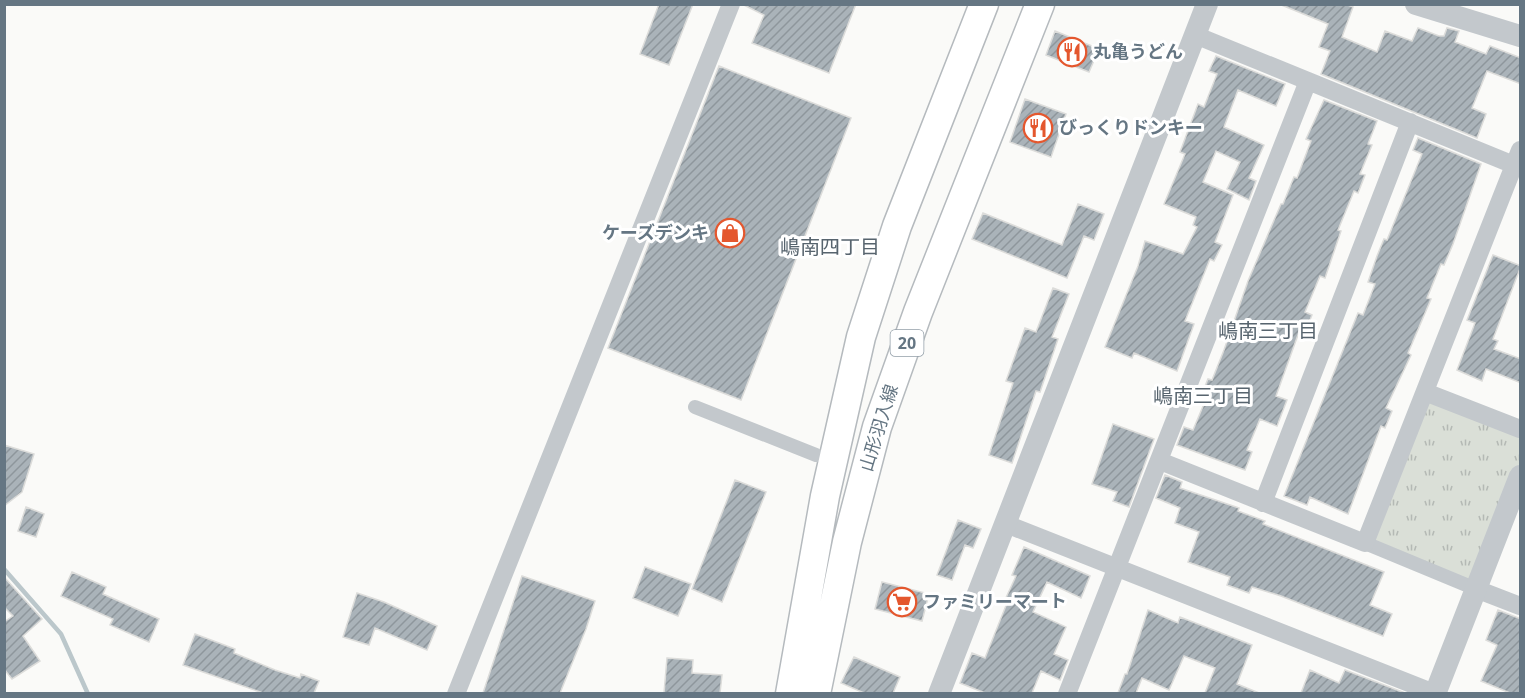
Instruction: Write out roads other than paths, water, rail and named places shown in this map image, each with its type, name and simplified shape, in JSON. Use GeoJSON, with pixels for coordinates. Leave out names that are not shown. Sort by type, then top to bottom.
{"type":"FeatureCollection","features":[{"type":"Feature","properties":{"kind":"main road","name":"山形羽入線"},"geometry":{"type":"LineString","coordinates":[[790,693],[825,495],[861,337],[902,215],[984,4]]}},
{"type":"Feature","properties":{"kind":"main road","name":"山形羽入線"},"geometry":{"type":"LineString","coordinates":[[816,693],[845,553],[877,427],[918,312],[1040,4]]}},
{"type":"Feature","properties":{"kind":"street"},"geometry":{"type":"LineString","coordinates":[[456,693],[731,4]]}},
{"type":"Feature","properties":{"kind":"street"},"geometry":{"type":"LineString","coordinates":[[939,693],[1207,4]]}},
{"type":"Feature","properties":{"kind":"street"},"geometry":{"type":"LineString","coordinates":[[1416,4],[1521,36]]}},
{"type":"Feature","properties":{"kind":"street"},"geometry":{"type":"LineString","coordinates":[[1195,35],[1410,122],[1518,157],[1365,543]]}},
{"type":"Feature","properties":{"kind":"street"},"geometry":{"type":"LineString","coordinates":[[1067,693],[1118,569],[1308,81]]}},
{"type":"Feature","properties":{"kind":"street"},"geometry":{"type":"LineString","coordinates":[[1263,503],[1410,122]]}},
{"type":"Feature","properties":{"kind":"street"},"geometry":{"type":"LineString","coordinates":[[1425,392],[1521,429]]}},
{"type":"Feature","properties":{"kind":"street"},"geometry":{"type":"LineString","coordinates":[[694,407],[816,455]]}},
{"type":"Feature","properties":{"kind":"street"},"geometry":{"type":"LineString","coordinates":[[1160,461],[1521,606]]}},
{"type":"Feature","properties":{"kind":"street"},"geometry":{"type":"LineString","coordinates":[[1006,524],[1436,693],[1521,476]]}},
{"type":"Feature","properties":{"kind":"waterway"},"geometry":{"type":"LineString","coordinates":[[4,569],[61,634],[88,694]]}},
{"type":"Feature","properties":{"kind":"place","name":"丸亀うどん"},"geometry":{"type":"Point","coordinates":[1072,52]}},
{"type":"Feature","properties":{"kind":"place","name":"びっくりドンキー"},"geometry":{"type":"Point","coordinates":[1038,128]}},
{"type":"Feature","properties":{"kind":"place","name":"ケーズデンキ"},"geometry":{"type":"Point","coordinates":[730,233]}},
{"type":"Feature","properties":{"kind":"place","name":"ファミリーマート"},"geometry":{"type":"Point","coordinates":[902,602]}},
{"type":"Feature","properties":{"kind":"district","name":"嶋南四丁目"},"geometry":{"type":"Point","coordinates":[830,247]}},
{"type":"Feature","properties":{"kind":"district","name":"嶋南三丁目"},"geometry":{"type":"Point","coordinates":[1268,331]}},
{"type":"Feature","properties":{"kind":"district","name":"嶋南三丁目"},"geometry":{"type":"Point","coordinates":[1203,396]}}]}
